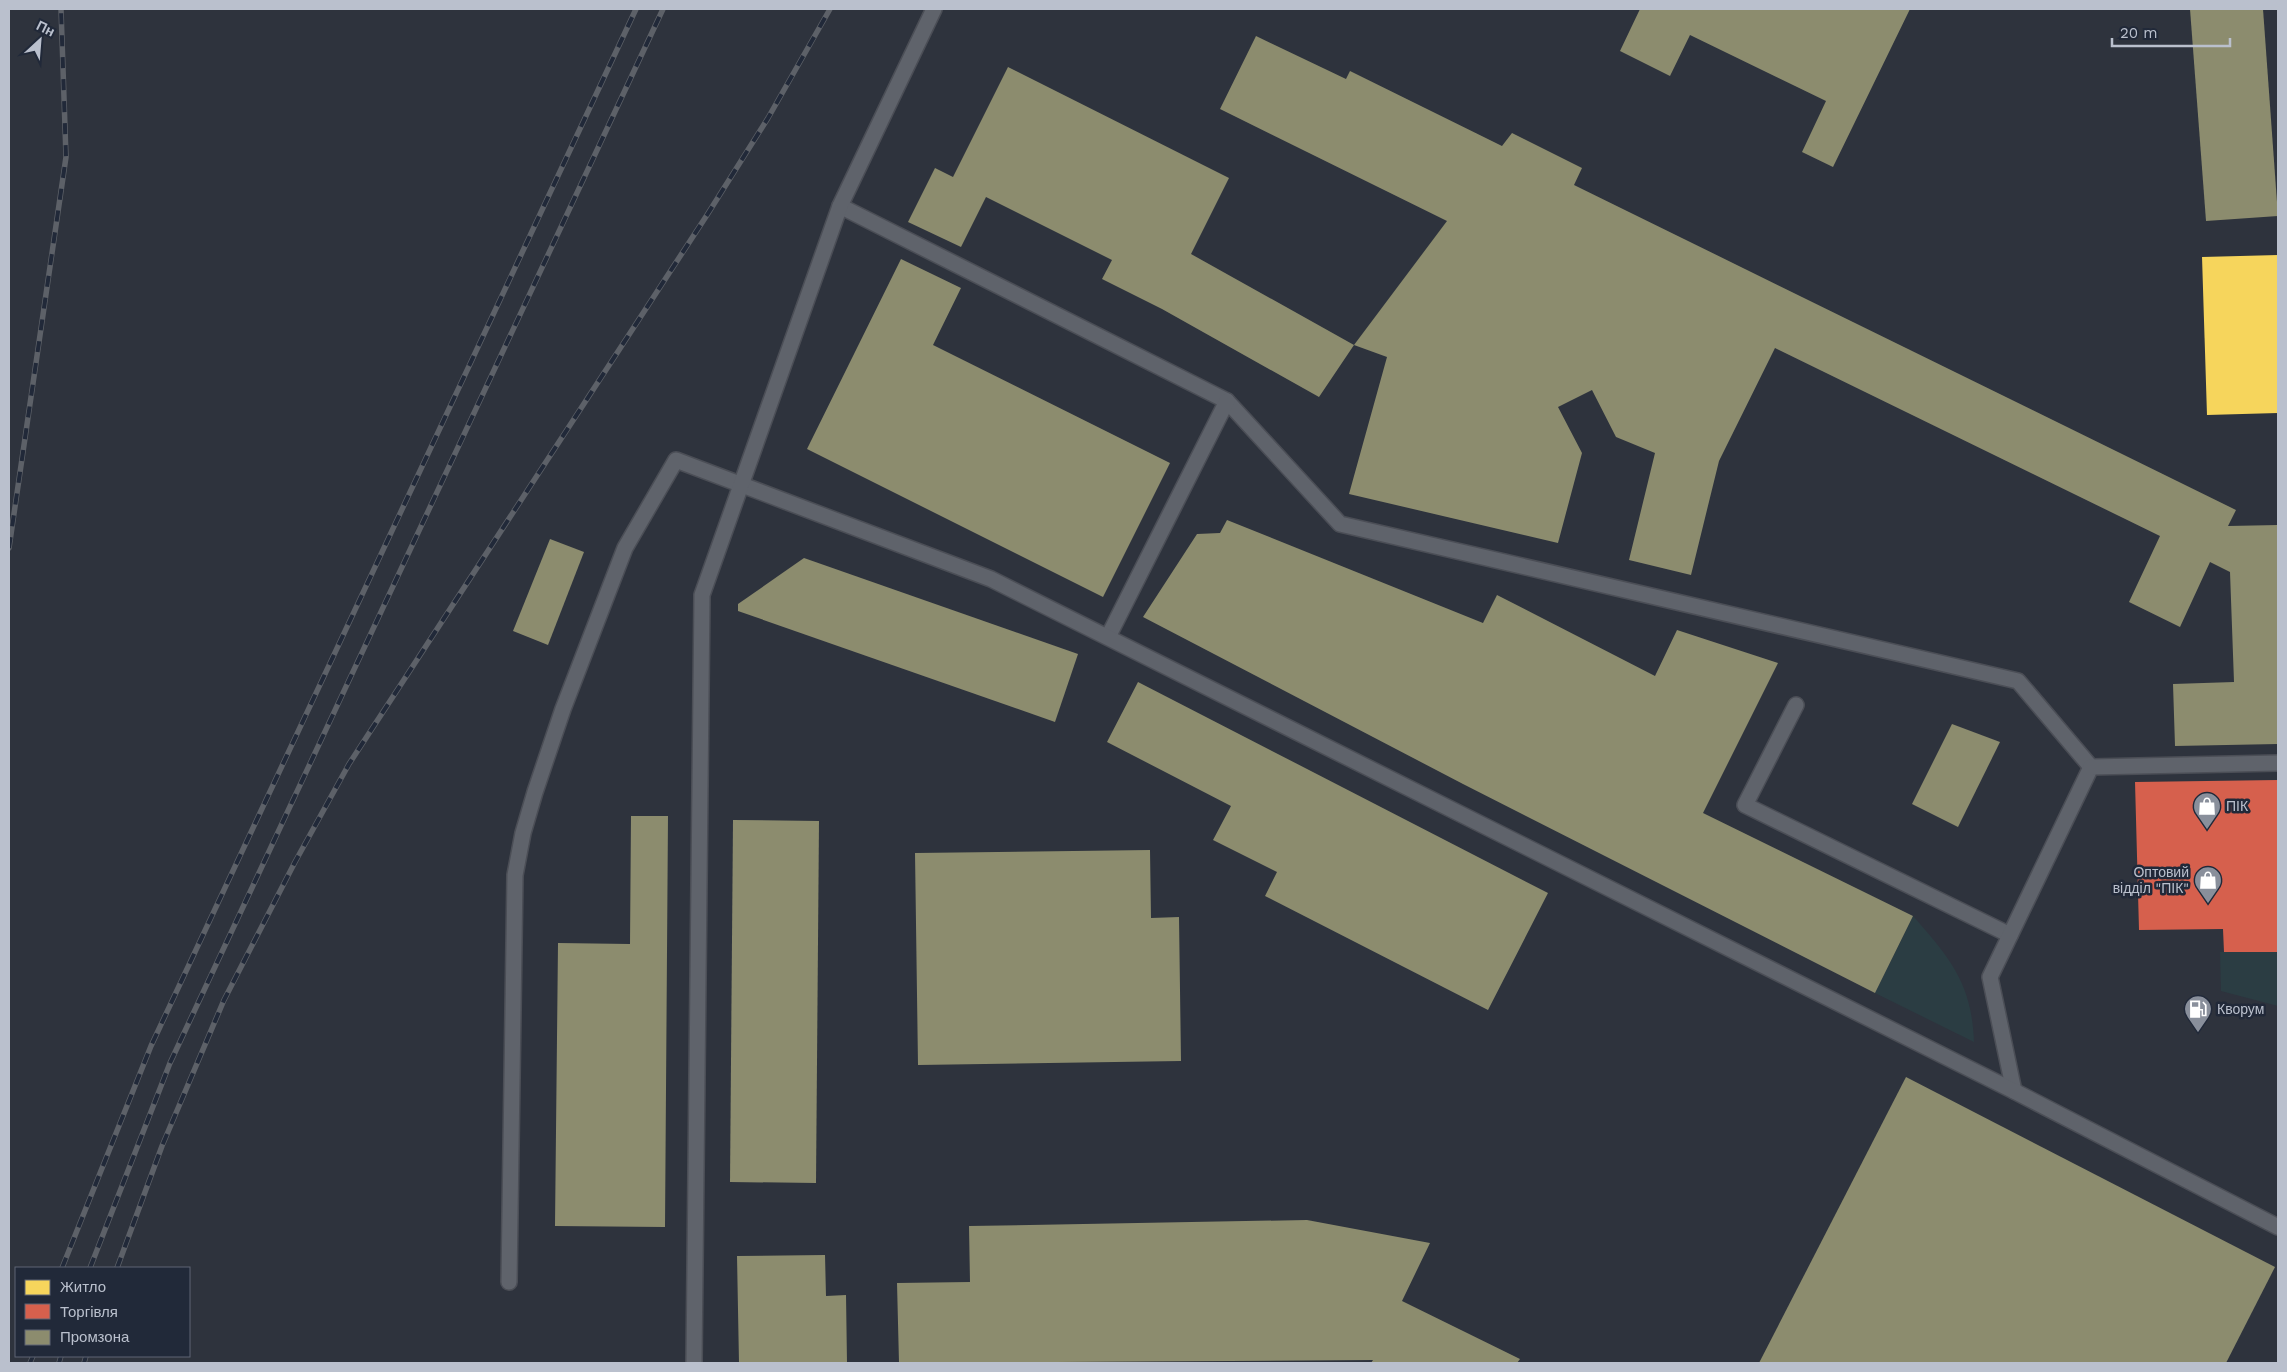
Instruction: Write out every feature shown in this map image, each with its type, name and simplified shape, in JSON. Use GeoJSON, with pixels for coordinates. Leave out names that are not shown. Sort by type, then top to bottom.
{"type":"FeatureCollection","features":[{"type":"Feature","properties":{"kind":"lane"},"geometry":{"type":"LineString","coordinates":[[694,1363],[702,595],[840,206],[934,9]]}},
{"type":"Feature","properties":{"kind":"lane"},"geometry":{"type":"LineString","coordinates":[[840,206],[1227,400],[1340,524],[2018,681],[2091,766]]}},
{"type":"Feature","properties":{"kind":"lane"},"geometry":{"type":"LineString","coordinates":[[1108,637],[1227,400]]}},
{"type":"Feature","properties":{"kind":"lane"},"geometry":{"type":"LineString","coordinates":[[509,1282],[515,875],[522,833],[563,710],[625,548],[676,460],[992,579],[2014,1091],[2278,1227]]}},
{"type":"Feature","properties":{"kind":"lane"},"geometry":{"type":"LineString","coordinates":[[1796,705],[1745,805],[2010,934]]}},
{"type":"Feature","properties":{"kind":"lane"},"geometry":{"type":"LineString","coordinates":[[2091,766],[2278,763]]}},
{"type":"Feature","properties":{"kind":"lane"},"geometry":{"type":"LineString","coordinates":[[2014,1091],[1990,977],[2091,766]]}},
{"type":"Feature","properties":{"kind":"shaded area"},"geometry":{"type":"Polygon","coordinates":[[[1913,916],[1938,945],[1957,973],[1969,1004],[1974,1042],[1875,993],[1913,916]]]}},
{"type":"Feature","properties":{"kind":"shaded area"},"geometry":{"type":"Polygon","coordinates":[[[2220,952],[2278,952],[2278,1006],[2221,991],[2220,952]]]}},
{"type":"Feature","properties":{"kind":"building: Житло"},"geometry":{"type":"Polygon","coordinates":[[[2278,255],[2278,413],[2207,415],[2202,257],[2278,255]]]}},
{"type":"Feature","properties":{"kind":"building: Торгівля","name":"ПІК"},"geometry":{"type":"Polygon","coordinates":[[[2278,780],[2278,952],[2224,952],[2223,929],[2139,930],[2135,782],[2278,780]]]}},
{"type":"Feature","properties":{"kind":"building: Промзона"},"geometry":{"type":"Polygon","coordinates":[[[1640,9],[1910,9],[1833,167],[1802,152],[1826,101],[1690,35],[1670,76],[1620,51],[1640,9]]]}},
{"type":"Feature","properties":{"kind":"building: Промзона"},"geometry":{"type":"Polygon","coordinates":[[[2190,9],[2263,9],[2278,216],[2206,221],[2190,9]]]}},
{"type":"Feature","properties":{"kind":"building: Промзона"},"geometry":{"type":"Polygon","coordinates":[[[1256,36],[1346,79],[1350,71],[1502,146],[1512,133],[1582,168],[1574,185],[2236,510],[2228,526],[2278,525],[2278,744],[2175,746],[2173,684],[2234,682],[2230,572],[2210,562],[2180,627],[2129,602],[2160,536],[1775,348],[1719,461],[1691,575],[1629,560],[1655,453],[1616,437],[1592,390],[1558,407],[1582,453],[1558,543],[1349,494],[1387,357],[1354,345],[1447,221],[1220,109],[1256,36]]]}},
{"type":"Feature","properties":{"kind":"building: Промзона"},"geometry":{"type":"Polygon","coordinates":[[[1008,67],[1229,178],[1191,254],[1354,345],[1319,397],[1162,309],[1102,279],[1112,260],[986,197],[961,247],[908,222],[935,168],[953,177],[1008,67]]]}},
{"type":"Feature","properties":{"kind":"building: Промзона"},"geometry":{"type":"Polygon","coordinates":[[[901,259],[961,288],[933,345],[1170,463],[1103,597],[807,449],[901,259]]]}},
{"type":"Feature","properties":{"kind":"building: Промзона"},"geometry":{"type":"Polygon","coordinates":[[[1227,520],[1483,623],[1497,595],[1655,676],[1677,630],[1778,663],[1703,813],[1913,916],[1875,993],[1463,784],[1143,617],[1197,534],[1220,533],[1227,520]]]}},
{"type":"Feature","properties":{"kind":"building: Промзона"},"geometry":{"type":"Polygon","coordinates":[[[550,539],[584,552],[548,645],[513,631],[550,539]]]}},
{"type":"Feature","properties":{"kind":"building: Промзона"},"geometry":{"type":"Polygon","coordinates":[[[804,558],[1078,654],[1055,722],[738,611],[738,604],[804,558]]]}},
{"type":"Feature","properties":{"kind":"building: Промзона"},"geometry":{"type":"Polygon","coordinates":[[[1138,682],[1548,893],[1488,1010],[1265,896],[1277,872],[1213,840],[1231,806],[1107,742],[1138,682]]]}},
{"type":"Feature","properties":{"kind":"building: Промзона"},"geometry":{"type":"Polygon","coordinates":[[[1952,724],[2000,742],[1958,827],[1912,804],[1952,724]]]}},
{"type":"Feature","properties":{"kind":"building: Промзона"},"geometry":{"type":"Polygon","coordinates":[[[631,816],[668,816],[665,1227],[555,1226],[558,943],[630,944],[631,816]]]}},
{"type":"Feature","properties":{"kind":"building: Промзона"},"geometry":{"type":"Polygon","coordinates":[[[733,820],[819,821],[816,1183],[730,1182],[733,820]]]}},
{"type":"Feature","properties":{"kind":"building: Промзона"},"geometry":{"type":"Polygon","coordinates":[[[1150,850],[1151,918],[1179,917],[1181,1061],[918,1065],[915,853],[1150,850]]]}},
{"type":"Feature","properties":{"kind":"building: Промзона"},"geometry":{"type":"Polygon","coordinates":[[[1906,1077],[2275,1267],[2226,1363],[1759,1363],[1906,1077]]]}},
{"type":"Feature","properties":{"kind":"building: Промзона"},"geometry":{"type":"Polygon","coordinates":[[[1307,1220],[1430,1243],[1402,1301],[1520,1359],[1517,1363],[1371,1363],[1373,1360],[899,1363],[897,1283],[970,1282],[969,1226],[1307,1220]]]}},
{"type":"Feature","properties":{"kind":"building: Промзона"},"geometry":{"type":"Polygon","coordinates":[[[825,1255],[826,1296],[846,1295],[847,1363],[739,1363],[737,1256],[825,1255]]]}},
{"type":"Feature","properties":{"kind":"railway"},"geometry":{"type":"LineString","coordinates":[[9,548],[66,157],[61,9]]}},
{"type":"Feature","properties":{"kind":"railway"},"geometry":{"type":"LineString","coordinates":[[62,1267],[151,1046],[636,9]]}},
{"type":"Feature","properties":{"kind":"railway"},"geometry":{"type":"LineString","coordinates":[[90,1267],[170,1063],[663,9]]}},
{"type":"Feature","properties":{"kind":"railway"},"geometry":{"type":"LineString","coordinates":[[117,1267],[162,1146],[224,1000],[295,862],[349,764],[707,215],[768,118],[830,9]]}},
{"type":"Feature","properties":{"kind":"railway"},"geometry":{"type":"LineString","coordinates":[[30,1363],[33,1357]]}},
{"type":"Feature","properties":{"kind":"railway"},"geometry":{"type":"LineString","coordinates":[[59,1363],[61,1357]]}},
{"type":"Feature","properties":{"kind":"railway"},"geometry":{"type":"LineString","coordinates":[[84,1363],[86,1357]]}},
{"type":"Feature","properties":{"kind":"place","name":"ПІК"},"geometry":{"type":"Point","coordinates":[2207,830]}},
{"type":"Feature","properties":{"kind":"place","name":"Оптовий відділ \"ПІК\""},"geometry":{"type":"Point","coordinates":[2208,904]}},
{"type":"Feature","properties":{"kind":"place","name":"Кворум"},"geometry":{"type":"Point","coordinates":[2198,1033]}}]}
